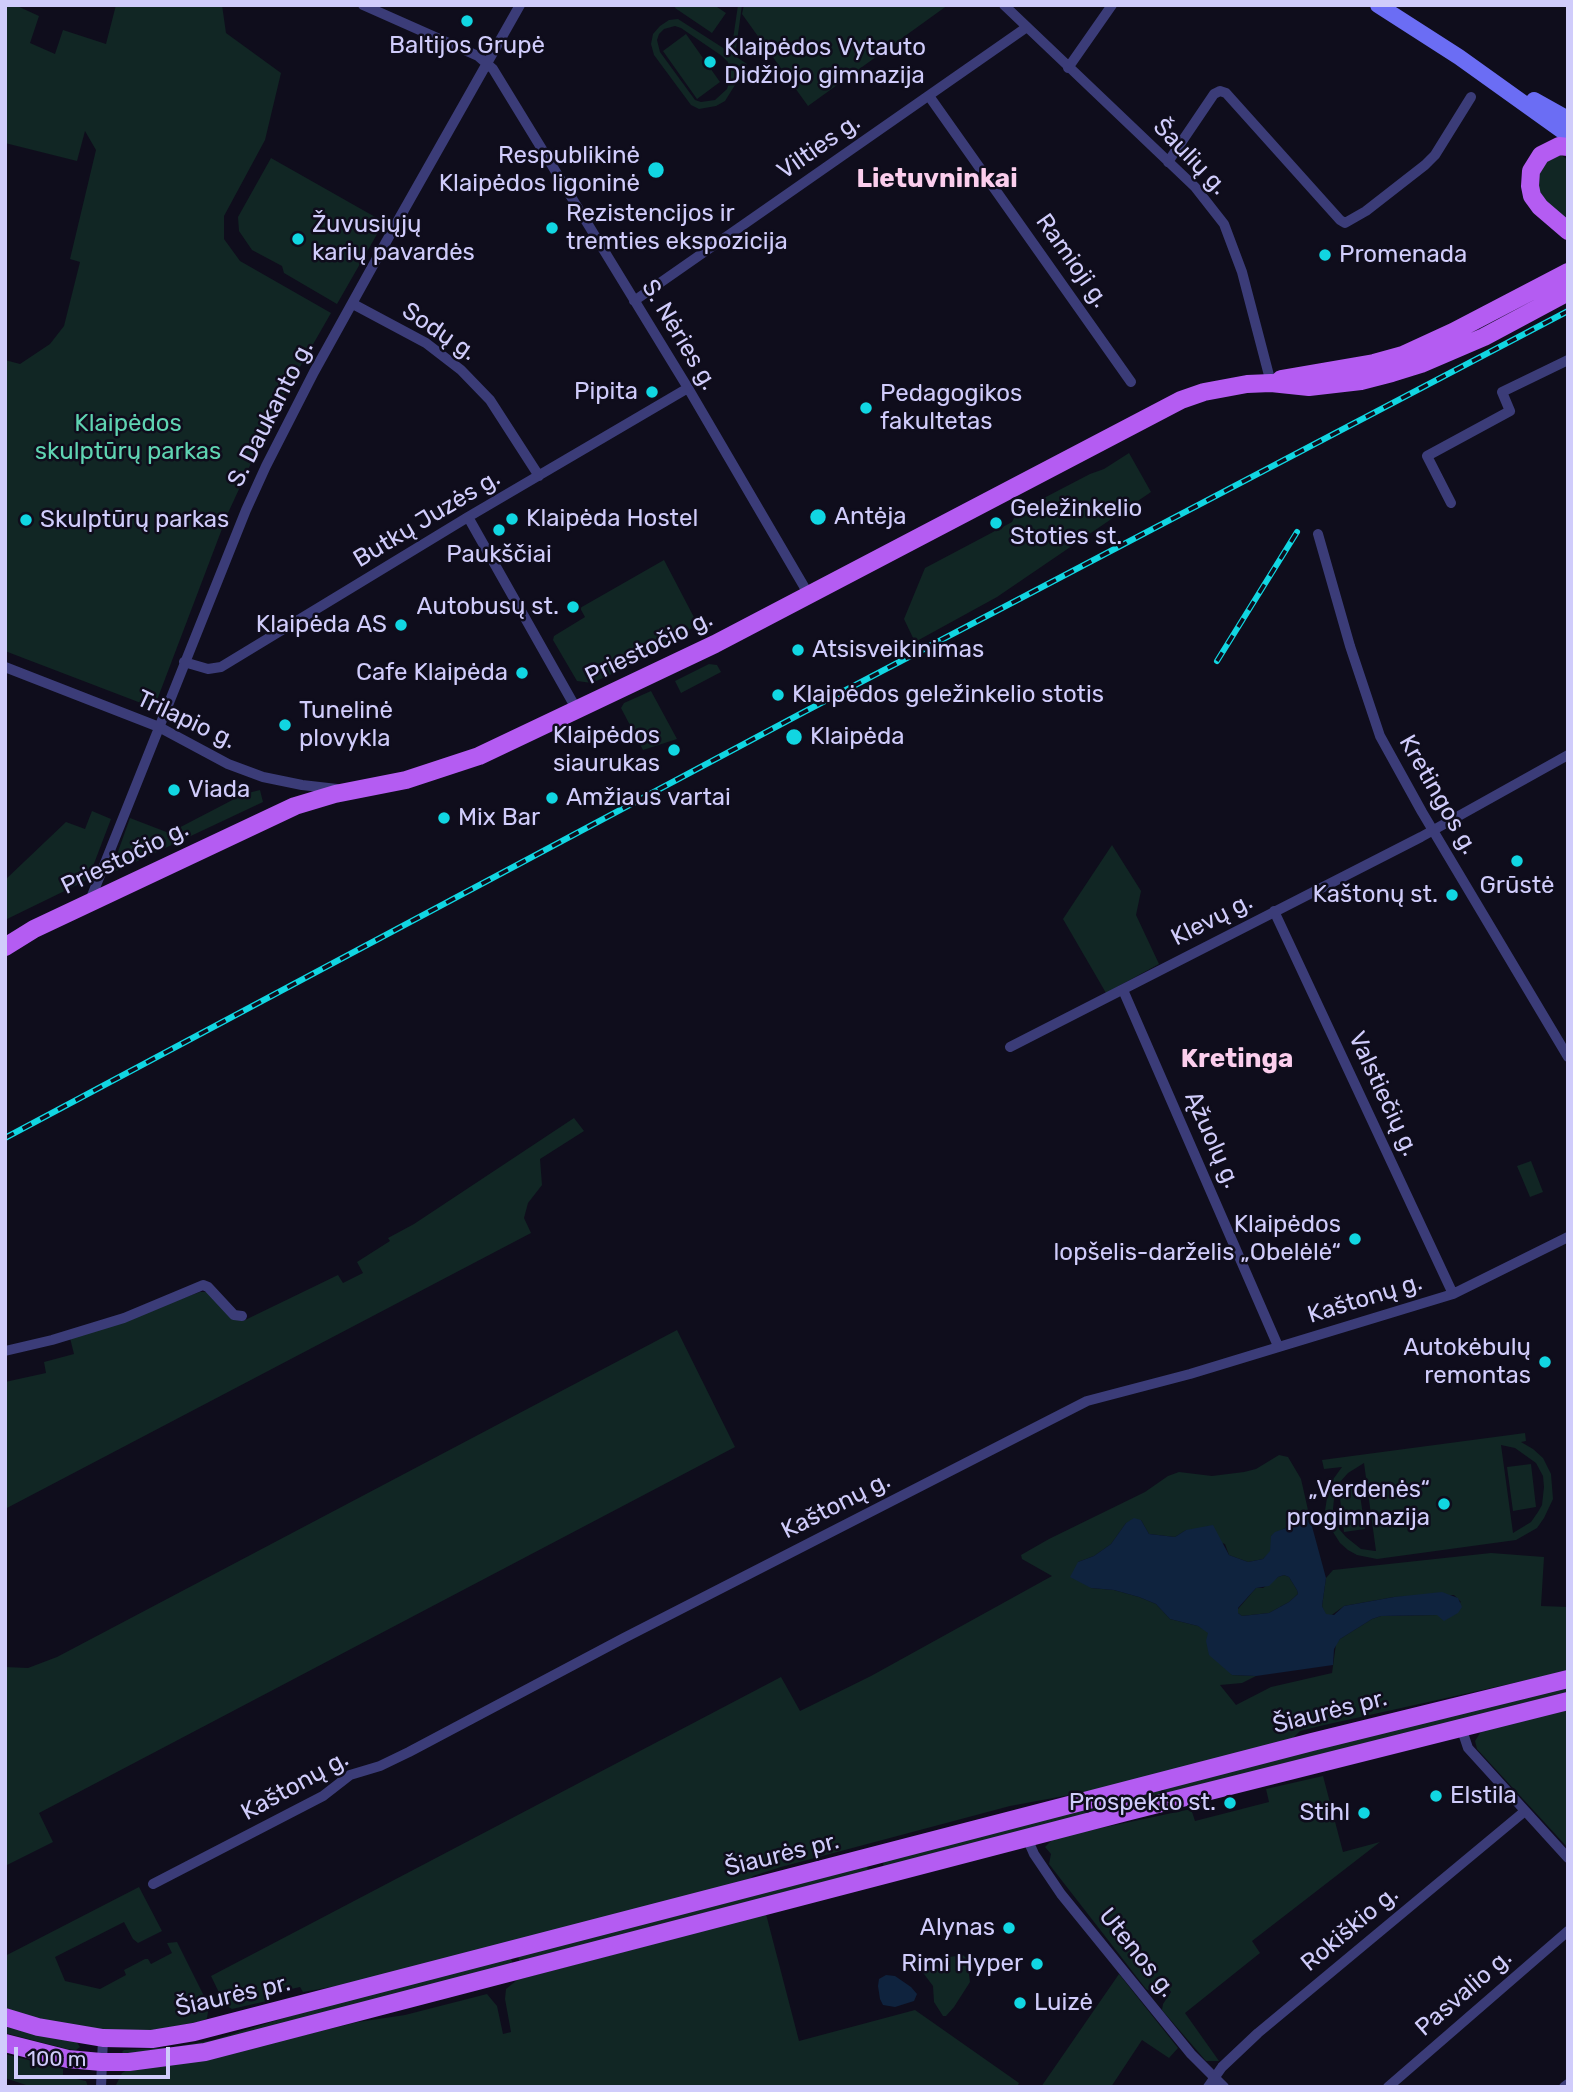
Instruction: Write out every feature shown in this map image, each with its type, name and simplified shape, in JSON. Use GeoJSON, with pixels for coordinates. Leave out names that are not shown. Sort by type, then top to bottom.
{"type":"FeatureCollection","features":[{"type":"Feature","properties":{"kind":"main road"},"geometry":{"type":"LineString","coordinates":[[1378,5],[1459,57],[1568,135]]}},
{"type":"Feature","properties":{"kind":"main road"},"geometry":{"type":"LineString","coordinates":[[1459,57],[1568,119]]}},
{"type":"Feature","properties":{"kind":"main road"},"geometry":{"type":"LineString","coordinates":[[1566,232],[1532,196],[1530,177],[1534,163],[1541,155],[1559,146],[1568,146]]}},
{"type":"Feature","properties":{"kind":"main road"},"geometry":{"type":"LineString","coordinates":[[1271,383],[1291,376],[1374,363],[1403,355],[1568,272]]}},
{"type":"Feature","properties":{"kind":"main road"},"geometry":{"type":"LineString","coordinates":[[1547,303],[1568,280]]}},
{"type":"Feature","properties":{"kind":"main road"},"geometry":{"type":"LineString","coordinates":[[1271,383],[1309,387],[1361,381],[1392,373],[1421,364],[1484,337],[1568,292]]}},
{"type":"Feature","properties":{"kind":"main road","name":"Priestočio g."},"geometry":{"type":"LineString","coordinates":[[5,939],[34,929],[284,810],[314,799],[407,780],[455,765],[715,643],[1181,400],[1224,387],[1271,383]]}},
{"type":"Feature","properties":{"kind":"main road","name":"Priestočio g."},"geometry":{"type":"LineString","coordinates":[[5,947],[34,929]]}},
{"type":"Feature","properties":{"kind":"main road","name":"Šiaurės pr."},"geometry":{"type":"LineString","coordinates":[[5,2017],[38,2027],[103,2038],[152,2039],[194,2032],[1312,1742],[1568,1679]]}},
{"type":"Feature","properties":{"kind":"main road","name":"Šiaurės pr."},"geometry":{"type":"LineString","coordinates":[[5,2043],[68,2059],[101,2062],[129,2062],[205,2052],[1027,1838],[1568,1701]]}},
{"type":"Feature","properties":{"kind":"main road"},"geometry":{"type":"LineString","coordinates":[[881,1854],[877,1866],[887,1875]]}},
{"type":"Feature","properties":{"kind":"street"},"geometry":{"type":"LineString","coordinates":[[363,5],[488,63]]}},
{"type":"Feature","properties":{"kind":"street","name":"S. Daukanto g."},"geometry":{"type":"LineString","coordinates":[[89,903],[184,662],[266,466],[520,5]]}},
{"type":"Feature","properties":{"kind":"street","name":"Šaulių g."},"geometry":{"type":"LineString","coordinates":[[1004,5],[1018,10],[1027,27],[1195,187],[1224,224],[1238,259],[1271,383]]}},
{"type":"Feature","properties":{"kind":"street"},"geometry":{"type":"LineString","coordinates":[[1068,68],[1112,5]]}},
{"type":"Feature","properties":{"kind":"street","name":"Vilties g."},"geometry":{"type":"LineString","coordinates":[[634,301],[1027,27]]}},
{"type":"Feature","properties":{"kind":"street","name":"S. Nėries g."},"geometry":{"type":"LineString","coordinates":[[488,63],[688,388],[809,595]]}},
{"type":"Feature","properties":{"kind":"street"},"geometry":{"type":"LineString","coordinates":[[1168,162],[1214,94],[1220,91],[1226,93],[1345,223],[1366,211],[1435,155],[1471,97]]}},
{"type":"Feature","properties":{"kind":"street","name":"Ramioji g."},"geometry":{"type":"LineString","coordinates":[[929,96],[1131,382]]}},
{"type":"Feature","properties":{"kind":"street","name":"Sodų g."},"geometry":{"type":"LineString","coordinates":[[353,304],[426,343],[461,370],[490,400],[539,476]]}},
{"type":"Feature","properties":{"kind":"street"},"geometry":{"type":"LineString","coordinates":[[1451,503],[1427,456],[1510,411],[1502,392],[1568,360]]}},
{"type":"Feature","properties":{"kind":"street","name":"Butkų Juzės g."},"geometry":{"type":"LineString","coordinates":[[184,662],[208,669],[221,667],[688,388]]}},
{"type":"Feature","properties":{"kind":"street"},"geometry":{"type":"LineString","coordinates":[[468,517],[577,710]]}},
{"type":"Feature","properties":{"kind":"street","name":"Kretingos g."},"geometry":{"type":"LineString","coordinates":[[1318,534],[1373,718],[1392,759],[1568,1058]]}},
{"type":"Feature","properties":{"kind":"street","name":"Trilapio g."},"geometry":{"type":"LineString","coordinates":[[5,667],[159,727],[219,760],[263,777],[302,785],[354,790]]}},
{"type":"Feature","properties":{"kind":"street","name":"Klevų g."},"geometry":{"type":"LineString","coordinates":[[1010,1047],[1433,830],[1568,755]]}},
{"type":"Feature","properties":{"kind":"street","name":"Valstiečių g."},"geometry":{"type":"LineString","coordinates":[[1274,911],[1453,1294]]}},
{"type":"Feature","properties":{"kind":"street","name":"Ąžuolų g."},"geometry":{"type":"LineString","coordinates":[[1123,990],[1278,1346]]}},
{"type":"Feature","properties":{"kind":"street","name":"Kaštonų g."},"geometry":{"type":"LineString","coordinates":[[153,1884],[323,1796],[350,1775],[380,1766],[409,1752],[614,1643],[1087,1401],[1190,1374],[1453,1294],[1568,1237]]}},
{"type":"Feature","properties":{"kind":"street"},"geometry":{"type":"LineString","coordinates":[[5,1351],[124,1318],[203,1285],[234,1315],[242,1316]]}},
{"type":"Feature","properties":{"kind":"street"},"geometry":{"type":"LineString","coordinates":[[1461,1727],[1468,1748],[1568,1858]]}},
{"type":"Feature","properties":{"kind":"street","name":"Rokiškio g."},"geometry":{"type":"LineString","coordinates":[[1211,2082],[1258,2033],[1525,1811]]}},
{"type":"Feature","properties":{"kind":"street","name":"Utenos g."},"geometry":{"type":"LineString","coordinates":[[1027,1838],[1034,1854],[1061,1894],[1211,2082],[1224,2087]]}},
{"type":"Feature","properties":{"kind":"street","name":"Pasvalio g."},"geometry":{"type":"LineString","coordinates":[[1388,2087],[1568,1931]]}},
{"type":"Feature","properties":{"kind":"street"},"geometry":{"type":"LineString","coordinates":[[101,2087],[103,2038]]}},
{"type":"Feature","properties":{"kind":"green space","name":"Klaipėdos skulptūrų parkas"},"geometry":{"type":"Polygon","coordinates":[[[5,5],[15,5],[39,16],[30,43],[55,54],[63,30],[106,44],[116,5],[222,5],[226,33],[281,73],[265,140],[224,216],[224,239],[240,261],[331,313],[277,407],[228,513],[154,708],[5,651],[5,360],[20,364],[50,344],[64,326],[80,262],[70,259],[96,150],[85,131],[77,161],[5,143],[5,5]]]}},
{"type":"Feature","properties":{"kind":"green space"},"geometry":{"type":"Polygon","coordinates":[[[676,5],[714,5],[726,13],[712,33],[675,8],[676,5]]]}},
{"type":"Feature","properties":{"kind":"green space"},"geometry":{"type":"Polygon","coordinates":[[[738,5],[742,5],[735,56],[747,64],[743,70],[735,65],[735,85],[725,101],[716,106],[699,109],[691,105],[654,55],[651,44],[653,34],[660,26],[669,20],[678,19],[731,53],[738,5]],[[675,26],[664,29],[659,34],[657,40],[660,52],[695,100],[715,100],[727,89],[728,62],[675,26]]]}},
{"type":"Feature","properties":{"kind":"green space"},"geometry":{"type":"Polygon","coordinates":[[[744,5],[948,5],[808,106],[742,14],[744,5]]]}},
{"type":"Feature","properties":{"kind":"green space"},"geometry":{"type":"Polygon","coordinates":[[[686,34],[720,82],[697,99],[663,51],[686,34]]]}},
{"type":"Feature","properties":{"kind":"green space"},"geometry":{"type":"Polygon","coordinates":[[[1558,153],[1568,160],[1568,222],[1538,192],[1536,176],[1543,161],[1558,153]]]}},
{"type":"Feature","properties":{"kind":"green space"},"geometry":{"type":"Polygon","coordinates":[[[271,158],[384,222],[337,304],[284,273],[282,266],[252,250],[239,231],[238,217],[271,158]]]}},
{"type":"Feature","properties":{"kind":"green space"},"geometry":{"type":"Polygon","coordinates":[[[1129,453],[1151,492],[997,597],[915,642],[904,619],[925,568],[1012,522],[1017,512],[1104,469],[1129,453]]]}},
{"type":"Feature","properties":{"kind":"green space"},"geometry":{"type":"Polygon","coordinates":[[[664,560],[698,625],[661,645],[638,662],[592,683],[577,681],[553,640],[554,636],[585,617],[580,608],[664,560]]]}},
{"type":"Feature","properties":{"kind":"green space"},"geometry":{"type":"Polygon","coordinates":[[[709,664],[717,665],[721,672],[681,693],[675,681],[709,664]]]}},
{"type":"Feature","properties":{"kind":"green space"},"geometry":{"type":"Polygon","coordinates":[[[651,691],[677,739],[643,750],[621,708],[624,703],[651,691]]]}},
{"type":"Feature","properties":{"kind":"green space"},"geometry":{"type":"Polygon","coordinates":[[[260,790],[263,802],[110,874],[130,818],[169,833],[244,794],[260,790]]]}},
{"type":"Feature","properties":{"kind":"green space"},"geometry":{"type":"Polygon","coordinates":[[[92,811],[111,819],[85,881],[5,920],[5,880],[66,822],[85,829],[92,811]]]}},
{"type":"Feature","properties":{"kind":"green space"},"geometry":{"type":"Polygon","coordinates":[[[1112,845],[1141,891],[1136,915],[1159,964],[1106,993],[1063,919],[1112,845]]]}},
{"type":"Feature","properties":{"kind":"green space"},"geometry":{"type":"Polygon","coordinates":[[[574,1118],[584,1131],[540,1159],[542,1185],[528,1203],[524,1218],[531,1233],[5,1509],[5,1382],[46,1373],[44,1362],[74,1354],[70,1338],[200,1292],[207,1292],[243,1321],[338,1275],[343,1283],[363,1273],[357,1262],[390,1241],[388,1238],[414,1224],[574,1118]]]}},
{"type":"Feature","properties":{"kind":"green space"},"geometry":{"type":"Polygon","coordinates":[[[1531,1161],[1543,1192],[1530,1197],[1517,1166],[1531,1161]]]}},
{"type":"Feature","properties":{"kind":"green space"},"geometry":{"type":"Polygon","coordinates":[[[677,1330],[735,1447],[39,1813],[53,1842],[5,1866],[5,1667],[28,1668],[57,1657],[677,1330]]]}},
{"type":"Feature","properties":{"kind":"green space"},"geometry":{"type":"Polygon","coordinates":[[[1525,1433],[1526,1441],[1521,1442],[1543,1458],[1551,1474],[1553,1499],[1537,1528],[1516,1540],[1377,1559],[1357,1555],[1348,1550],[1328,1524],[1325,1511],[1329,1485],[1342,1467],[1324,1469],[1322,1460],[1525,1433]],[[1501,1445],[1513,1533],[1531,1522],[1542,1505],[1543,1476],[1536,1463],[1515,1448],[1501,1445]],[[1364,1463],[1340,1482],[1333,1509],[1339,1529],[1346,1537],[1361,1549],[1376,1551],[1364,1463]]]}},
{"type":"Feature","properties":{"kind":"green space"},"geometry":{"type":"Polygon","coordinates":[[[1279,1455],[1288,1457],[1301,1479],[1310,1519],[1271,1536],[1271,1551],[1263,1559],[1248,1562],[1229,1555],[1225,1544],[1186,1530],[1175,1537],[1149,1534],[1141,1520],[1126,1523],[1111,1544],[1094,1556],[1078,1562],[1091,1588],[1114,1590],[1139,1597],[1156,1604],[1170,1619],[1198,1626],[1209,1632],[1232,1675],[1256,1676],[1242,1683],[1220,1685],[1236,1705],[1271,1687],[1332,1673],[1336,1644],[1372,1619],[1381,1616],[1437,1615],[1461,1602],[1454,1595],[1394,1597],[1344,1606],[1329,1617],[1322,1606],[1326,1578],[1333,1570],[1491,1553],[1544,1557],[1541,1606],[1568,1607],[1568,1671],[1300,1731],[1292,1739],[1091,1791],[1010,1806],[781,1867],[753,1876],[748,1882],[366,1981],[303,1992],[300,1987],[270,1994],[271,2000],[232,2009],[225,2005],[211,1976],[781,1677],[800,1711],[871,1676],[1052,1576],[1022,1559],[1021,1555],[1049,1539],[1145,1492],[1168,1476],[1179,1472],[1212,1476],[1244,1472],[1256,1469],[1279,1455]]]}},
{"type":"Feature","properties":{"kind":"green space"},"geometry":{"type":"Polygon","coordinates":[[[1531,1464],[1536,1507],[1513,1511],[1507,1467],[1531,1464]]]}},
{"type":"Feature","properties":{"kind":"green space"},"geometry":{"type":"Polygon","coordinates":[[[1359,1488],[1365,1529],[1344,1532],[1339,1490],[1359,1488]]]}},
{"type":"Feature","properties":{"kind":"green space"},"geometry":{"type":"Polygon","coordinates":[[[1284,1575],[1289,1577],[1298,1594],[1289,1602],[1269,1613],[1242,1616],[1238,1613],[1238,1609],[1256,1588],[1263,1588],[1284,1575]]]}},
{"type":"Feature","properties":{"kind":"green space"},"geometry":{"type":"Polygon","coordinates":[[[1568,1686],[1568,1695],[885,1868],[883,1865],[884,1861],[1096,1804],[1568,1686]]]}},
{"type":"Feature","properties":{"kind":"green space"},"geometry":{"type":"Polygon","coordinates":[[[1568,1708],[1568,1848],[1477,1749],[1475,1741],[1482,1730],[1568,1708]]]}},
{"type":"Feature","properties":{"kind":"green space"},"geometry":{"type":"Polygon","coordinates":[[[1323,1776],[1343,1852],[1380,1842],[1252,1941],[1260,1953],[1185,2013],[1219,2061],[1206,2061],[1162,2010],[1171,1992],[1167,1986],[1155,1994],[1146,1989],[1049,1864],[1051,1854],[1045,1847],[1054,1838],[1191,1809],[1195,1821],[1269,1802],[1266,1789],[1323,1776]]]}},
{"type":"Feature","properties":{"kind":"green space"},"geometry":{"type":"Polygon","coordinates":[[[866,1863],[869,1873],[520,1964],[518,1956],[866,1863]]]}},
{"type":"Feature","properties":{"kind":"green space"},"geometry":{"type":"Polygon","coordinates":[[[139,1887],[162,1931],[138,1943],[124,1922],[55,1957],[65,1981],[100,1989],[126,1975],[124,1970],[145,1959],[151,1964],[172,1953],[167,1943],[177,1942],[209,2006],[207,2018],[155,2030],[107,2030],[46,2022],[5,2010],[5,1956],[139,1887]]]}},
{"type":"Feature","properties":{"kind":"green space"},"geometry":{"type":"Polygon","coordinates":[[[766,1914],[799,2041],[915,2010],[1019,2083],[1017,2087],[115,2087],[122,2073],[129,2069],[275,2042],[358,2022],[405,2015],[487,1994],[497,2006],[503,2034],[511,2032],[505,1999],[506,1989],[517,1980],[766,1914]]]}},
{"type":"Feature","properties":{"kind":"green space"},"geometry":{"type":"Polygon","coordinates":[[[963,1955],[967,1959],[970,1982],[954,2007],[943,2016],[934,2002],[933,1986],[918,1966],[936,1959],[963,1955]]]}},
{"type":"Feature","properties":{"kind":"green space"},"geometry":{"type":"Polygon","coordinates":[[[511,1958],[513,1965],[221,2041],[124,2054],[122,2052],[213,2040],[320,2007],[511,1958]]]}},
{"type":"Feature","properties":{"kind":"green space"},"geometry":{"type":"Polygon","coordinates":[[[1119,1974],[1178,2048],[1169,2058],[1142,2040],[1111,2087],[1041,2087],[1119,1974]]]}},
{"type":"Feature","properties":{"kind":"green space"},"geometry":{"type":"Polygon","coordinates":[[[5,2024],[76,2041],[80,2047],[76,2050],[67,2049],[5,2033],[5,2024]]]}},
{"type":"Feature","properties":{"kind":"green space"},"geometry":{"type":"Polygon","coordinates":[[[5,2054],[63,2069],[63,2076],[86,2081],[88,2087],[32,2087],[5,2078],[5,2054]]]}},
{"type":"Feature","properties":{"kind":"water"},"geometry":{"type":"Polygon","coordinates":[[[1134,1518],[1141,1520],[1149,1534],[1175,1537],[1186,1530],[1213,1525],[1229,1555],[1248,1562],[1263,1559],[1270,1551],[1271,1536],[1275,1532],[1310,1519],[1326,1578],[1322,1606],[1326,1614],[1334,1615],[1344,1606],[1442,1592],[1458,1598],[1462,1607],[1458,1613],[1444,1621],[1437,1615],[1381,1616],[1372,1619],[1340,1639],[1334,1649],[1333,1665],[1256,1676],[1232,1675],[1209,1655],[1206,1641],[1208,1633],[1198,1626],[1170,1619],[1156,1604],[1139,1597],[1114,1590],[1091,1588],[1070,1577],[1078,1562],[1094,1556],[1111,1544],[1126,1523],[1134,1518]],[[1278,1577],[1269,1586],[1256,1588],[1238,1608],[1238,1613],[1242,1616],[1269,1613],[1289,1602],[1298,1594],[1289,1577],[1278,1577]]]}},
{"type":"Feature","properties":{"kind":"water"},"geometry":{"type":"Polygon","coordinates":[[[886,1975],[895,1976],[911,1987],[917,1994],[914,2001],[895,2007],[883,2005],[878,1986],[879,1979],[886,1975]]]}},
{"type":"Feature","properties":{"kind":"railway"},"geometry":{"type":"LineString","coordinates":[[5,1138],[802,713],[1568,311]]}},
{"type":"Feature","properties":{"kind":"railway"},"geometry":{"type":"LineString","coordinates":[[1217,661],[1297,532]]}},
{"type":"Feature","properties":{"kind":"place","name":"Baltijos Grupė"},"geometry":{"type":"Point","coordinates":[467,21]}},
{"type":"Feature","properties":{"kind":"place","name":"Klaipėdos Vytauto Didžiojo gimnazija"},"geometry":{"type":"Point","coordinates":[710,62]}},
{"type":"Feature","properties":{"kind":"place","name":"Respublikinė Klaipėdos ligoninė"},"geometry":{"type":"Point","coordinates":[656,170]}},
{"type":"Feature","properties":{"kind":"place","name":"Rezistencijos ir tremties ekspozicija"},"geometry":{"type":"Point","coordinates":[552,228]}},
{"type":"Feature","properties":{"kind":"place","name":"Žuvusiųjų karių pavardės"},"geometry":{"type":"Point","coordinates":[298,239]}},
{"type":"Feature","properties":{"kind":"place","name":"Promenada"},"geometry":{"type":"Point","coordinates":[1325,255]}},
{"type":"Feature","properties":{"kind":"place","name":"Pipita"},"geometry":{"type":"Point","coordinates":[652,392]}},
{"type":"Feature","properties":{"kind":"place","name":"Pedagogikos fakultetas"},"geometry":{"type":"Point","coordinates":[866,408]}},
{"type":"Feature","properties":{"kind":"place","name":"Antėja"},"geometry":{"type":"Point","coordinates":[818,517]}},
{"type":"Feature","properties":{"kind":"place","name":"Klaipėda Hostel"},"geometry":{"type":"Point","coordinates":[512,519]}},
{"type":"Feature","properties":{"kind":"place","name":"Skulptūrų parkas"},"geometry":{"type":"Point","coordinates":[26,520]}},
{"type":"Feature","properties":{"kind":"place","name":"Geležinkelio Stoties st."},"geometry":{"type":"Point","coordinates":[996,523]}},
{"type":"Feature","properties":{"kind":"place","name":"Paukščiai"},"geometry":{"type":"Point","coordinates":[499,530]}},
{"type":"Feature","properties":{"kind":"place","name":"Autobusų st."},"geometry":{"type":"Point","coordinates":[573,607]}},
{"type":"Feature","properties":{"kind":"place","name":"Klaipėda AS"},"geometry":{"type":"Point","coordinates":[401,625]}},
{"type":"Feature","properties":{"kind":"place","name":"Atsisveikinimas"},"geometry":{"type":"Point","coordinates":[798,650]}},
{"type":"Feature","properties":{"kind":"place","name":"Cafe Klaipėda"},"geometry":{"type":"Point","coordinates":[522,673]}},
{"type":"Feature","properties":{"kind":"place","name":"Klaipėdos geležinkelio stotis"},"geometry":{"type":"Point","coordinates":[778,695]}},
{"type":"Feature","properties":{"kind":"place","name":"Tunelinė plovykla"},"geometry":{"type":"Point","coordinates":[285,725]}},
{"type":"Feature","properties":{"kind":"place","name":"Klaipėda"},"geometry":{"type":"Point","coordinates":[794,737]}},
{"type":"Feature","properties":{"kind":"place","name":"Klaipėdos siaurukas"},"geometry":{"type":"Point","coordinates":[674,750]}},
{"type":"Feature","properties":{"kind":"place","name":"Viada"},"geometry":{"type":"Point","coordinates":[174,790]}},
{"type":"Feature","properties":{"kind":"place","name":"Amžiaus vartai"},"geometry":{"type":"Point","coordinates":[552,798]}},
{"type":"Feature","properties":{"kind":"place","name":"Mix Bar"},"geometry":{"type":"Point","coordinates":[444,818]}},
{"type":"Feature","properties":{"kind":"place","name":"Grūstė"},"geometry":{"type":"Point","coordinates":[1517,861]}},
{"type":"Feature","properties":{"kind":"place","name":"Kaštonų st."},"geometry":{"type":"Point","coordinates":[1452,895]}},
{"type":"Feature","properties":{"kind":"place","name":"Klaipėdos lopšelis-darželis „Obelėlė“"},"geometry":{"type":"Point","coordinates":[1355,1239]}},
{"type":"Feature","properties":{"kind":"place","name":"Autokėbulų remontas"},"geometry":{"type":"Point","coordinates":[1545,1362]}},
{"type":"Feature","properties":{"kind":"place","name":"„Verdenės“ progimnazija"},"geometry":{"type":"Point","coordinates":[1444,1504]}},
{"type":"Feature","properties":{"kind":"place","name":"Elstila"},"geometry":{"type":"Point","coordinates":[1436,1796]}},
{"type":"Feature","properties":{"kind":"place","name":"Prospekto st."},"geometry":{"type":"Point","coordinates":[1230,1803]}},
{"type":"Feature","properties":{"kind":"place","name":"Stihl"},"geometry":{"type":"Point","coordinates":[1364,1813]}},
{"type":"Feature","properties":{"kind":"place","name":"Alynas"},"geometry":{"type":"Point","coordinates":[1009,1928]}},
{"type":"Feature","properties":{"kind":"place","name":"Rimi Hyper"},"geometry":{"type":"Point","coordinates":[1037,1964]}},
{"type":"Feature","properties":{"kind":"place","name":"Luizė"},"geometry":{"type":"Point","coordinates":[1020,2003]}},
{"type":"Feature","properties":{"kind":"district","name":"Lietuvninkai"},"geometry":{"type":"Point","coordinates":[937,179]}},
{"type":"Feature","properties":{"kind":"district","name":"Kretinga"},"geometry":{"type":"Point","coordinates":[1237,1059]}}]}
